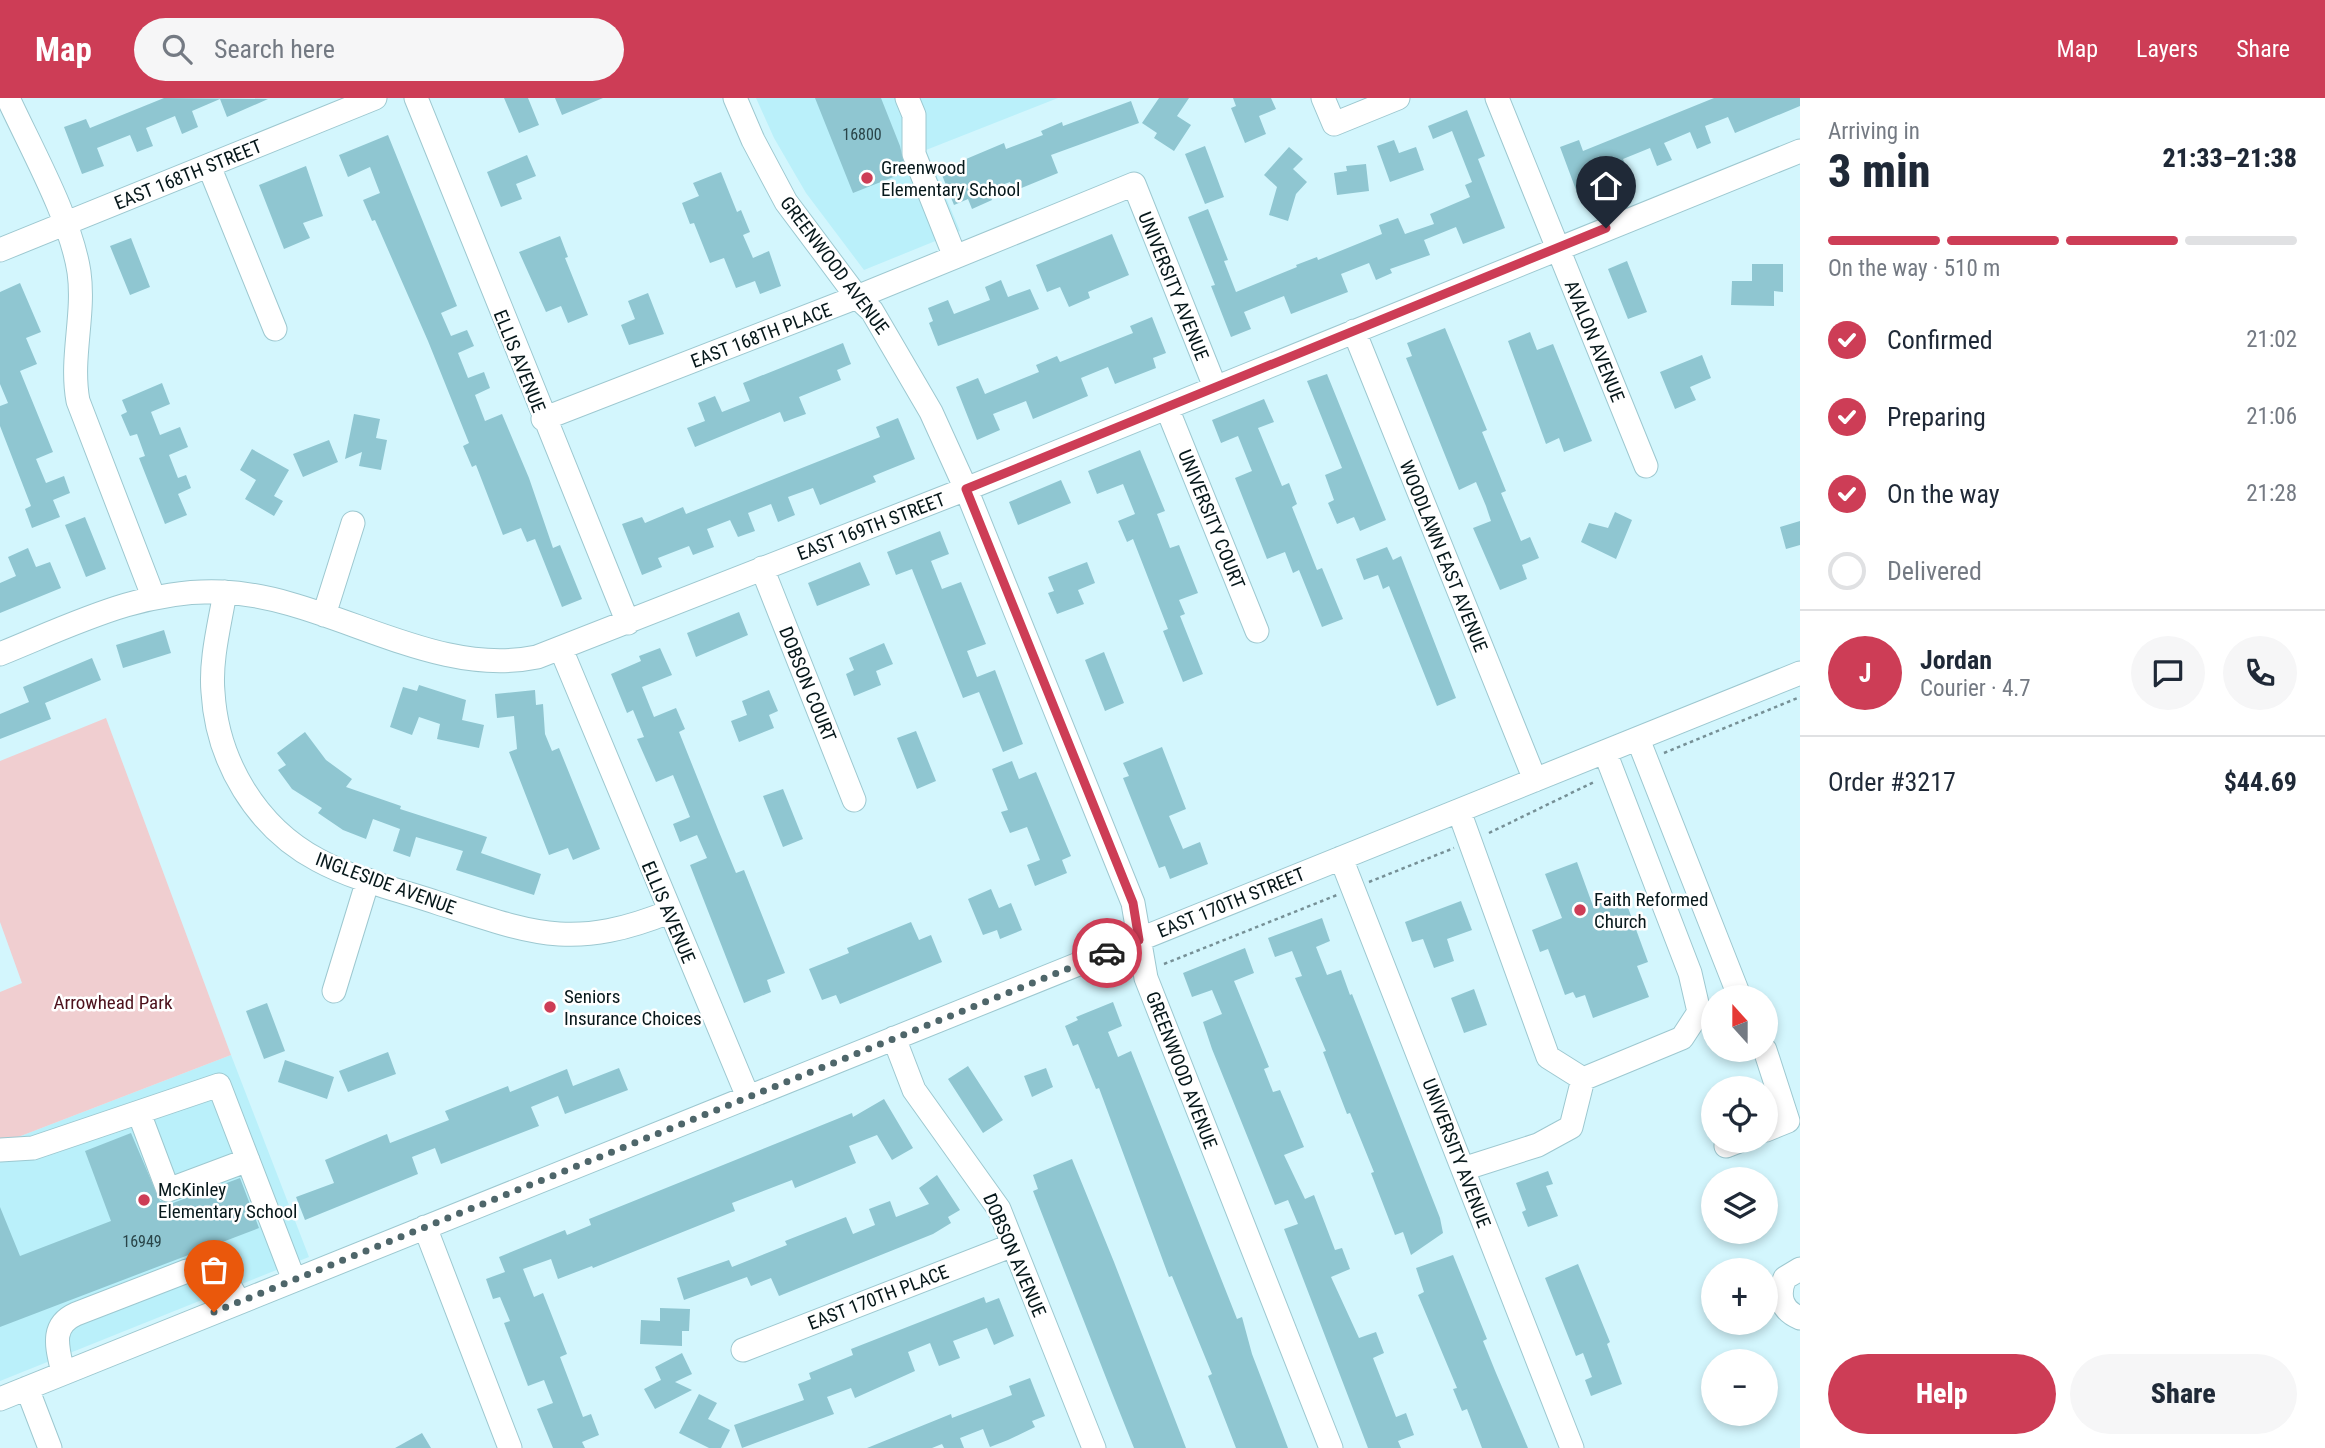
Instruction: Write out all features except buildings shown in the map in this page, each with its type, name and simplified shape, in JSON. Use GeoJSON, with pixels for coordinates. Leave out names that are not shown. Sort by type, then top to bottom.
{"type":"FeatureCollection","features":[{"type":"Feature","properties":{"kind":"street"},"geometry":{"type":"LineString","coordinates":[[8,98],[65,224],[76,261],[80,292],[75,375],[78,401],[153,596]]}},
{"type":"Feature","properties":{"kind":"street","name":"EAST 168TH STREET"},"geometry":{"type":"LineString","coordinates":[[0,250],[375,98]]}},
{"type":"Feature","properties":{"kind":"street","name":"ELLIS AVENUE"},"geometry":{"type":"LineString","coordinates":[[416,98],[543,419],[628,623]]}},
{"type":"Feature","properties":{"kind":"street","name":"GREENWOOD AVENUE"},"geometry":{"type":"LineString","coordinates":[[735,98],[753,140],[786,202],[857,298],[872,311],[903,360],[966,489],[1133,903],[1146,978],[1331,1448]]}},
{"type":"Feature","properties":{"kind":"street"},"geometry":{"type":"LineString","coordinates":[[907,98],[914,115],[914,154],[955,257]]}},
{"type":"Feature","properties":{"kind":"street"},"geometry":{"type":"LineString","coordinates":[[1323,98],[1334,124],[1398,98]]}},
{"type":"Feature","properties":{"kind":"street","name":"AVALON AVENUE"},"geometry":{"type":"LineString","coordinates":[[1497,98],[1646,467]]}},
{"type":"Feature","properties":{"kind":"street","name":"EAST 169TH STREET"},"geometry":{"type":"LineString","coordinates":[[0,654],[153,596],[225,592],[271,599],[446,654],[480,661],[510,662],[561,649],[1167,408],[1558,247],[1799,153]]}},
{"type":"Feature","properties":{"kind":"street"},"geometry":{"type":"LineString","coordinates":[[209,166],[275,329]]}},
{"type":"Feature","properties":{"kind":"street","name":"EAST 168TH PLACE"},"geometry":{"type":"LineString","coordinates":[[543,419],[857,298],[1134,184]]}},
{"type":"Feature","properties":{"kind":"street","name":"UNIVERSITY AVENUE"},"geometry":{"type":"LineString","coordinates":[[1134,184],[1215,387]]}},
{"type":"Feature","properties":{"kind":"street","name":"WOODLAWN EAST AVENUE"},"geometry":{"type":"LineString","coordinates":[[1354,331],[1535,780]]}},
{"type":"Feature","properties":{"kind":"street","name":"UNIVERSITY COURT"},"geometry":{"type":"LineString","coordinates":[[1167,408],[1257,631]]}},
{"type":"Feature","properties":{"kind":"street"},"geometry":{"type":"LineString","coordinates":[[324,615],[353,523]]}},
{"type":"Feature","properties":{"kind":"street","name":"DOBSON COURT"},"geometry":{"type":"LineString","coordinates":[[762,568],[854,800]]}},
{"type":"Feature","properties":{"kind":"street","name":"INGLESIDE AVENUE"},"geometry":{"type":"LineString","coordinates":[[225,592],[212,690],[222,741],[232,768],[254,805],[288,840],[317,859],[368,880],[512,928],[565,937],[611,932],[669,912]]}},
{"type":"Feature","properties":{"kind":"street","name":"ELLIS AVENUE"},"geometry":{"type":"LineString","coordinates":[[561,649],[748,1097]]}},
{"type":"Feature","properties":{"kind":"street","name":"EAST 170TH STREET"},"geometry":{"type":"LineString","coordinates":[[0,1399],[1800,673]]}},
{"type":"Feature","properties":{"kind":"street"},"geometry":{"type":"LineString","coordinates":[[1638,739],[1735,985]]}},
{"type":"Feature","properties":{"kind":"street"},"geometry":{"type":"LineString","coordinates":[[1583,1079],[1682,1038],[1699,1012],[1690,973],[1605,752]]}},
{"type":"Feature","properties":{"kind":"street"},"geometry":{"type":"LineString","coordinates":[[1459,811],[1548,1057],[1583,1079]]}},
{"type":"Feature","properties":{"kind":"street","name":"UNIVERSITY AVENUE"},"geometry":{"type":"LineString","coordinates":[[1341,858],[1572,1448]]}},
{"type":"Feature","properties":{"kind":"street"},"geometry":{"type":"LineString","coordinates":[[334,991],[368,880]]}},
{"type":"Feature","properties":{"kind":"street","name":"DOBSON AVENUE"},"geometry":{"type":"LineString","coordinates":[[894,1038],[914,1090],[992,1195],[1094,1448]]}},
{"type":"Feature","properties":{"kind":"street"},"geometry":{"type":"LineString","coordinates":[[1463,1169],[1538,1145],[1571,1127],[1583,1079]]}},
{"type":"Feature","properties":{"kind":"street"},"geometry":{"type":"LineString","coordinates":[[0,1150],[33,1148],[219,1085],[295,1280]]}},
{"type":"Feature","properties":{"kind":"street"},"geometry":{"type":"LineString","coordinates":[[1778,1090],[1788,1121],[1778,1125]]}},
{"type":"Feature","properties":{"kind":"street"},"geometry":{"type":"LineString","coordinates":[[139,1113],[168,1190],[248,1160]]}},
{"type":"Feature","properties":{"kind":"street"},"geometry":{"type":"LineString","coordinates":[[425,1227],[510,1448]]}},
{"type":"Feature","properties":{"kind":"street","name":"EAST 170TH PLACE"},"geometry":{"type":"LineString","coordinates":[[743,1350],[1013,1245]]}},
{"type":"Feature","properties":{"kind":"street"},"geometry":{"type":"LineString","coordinates":[[63,1373],[56,1334],[63,1320],[76,1314],[187,1271],[205,1268],[222,1273],[239,1302]]}},
{"type":"Feature","properties":{"kind":"street"},"geometry":{"type":"LineString","coordinates":[[1800,1269],[1785,1279],[1780,1295],[1787,1310],[1800,1318]]}},
{"type":"Feature","properties":{"kind":"street"},"geometry":{"type":"LineString","coordinates":[[27,1388],[50,1448]]}},
{"type":"Feature","properties":{"kind":"shaded area","name":"Greenwood Elementary School"},"geometry":{"type":"Polygon","coordinates":[[[756,98],[1058,98],[926,150],[960,231],[864,270],[806,193],[774,138],[756,98]]]}},
{"type":"Feature","properties":{"kind":"shaded area","name":"McKinley Elementary School"},"geometry":{"type":"Polygon","coordinates":[[[231,1055],[309,1257],[0,1381],[0,1144],[231,1055]]]}},
{"type":"Feature","properties":{"kind":"green space","name":"Arrowhead Park"},"geometry":{"type":"Polygon","coordinates":[[[106,718],[231,1055],[0,1144],[0,992],[22,983],[0,922],[0,761],[106,718]]]}},
{"type":"Feature","properties":{"kind":"way so far"},"geometry":{"type":"LineString","coordinates":[[214,1312],[1107,953]]}},
{"type":"Feature","properties":{"kind":"place","name":"Greenwood Elementary School"},"geometry":{"type":"Point","coordinates":[867,178]}},
{"type":"Feature","properties":{"kind":"place","name":"Faith Reformed Church"},"geometry":{"type":"Point","coordinates":[1580,910]}},
{"type":"Feature","properties":{"kind":"place","name":"Seniors Insurance Choices"},"geometry":{"type":"Point","coordinates":[550,1007]}},
{"type":"Feature","properties":{"kind":"place","name":"McKinley Elementary School"},"geometry":{"type":"Point","coordinates":[144,1200]}},
{"type":"Feature","properties":{"kind":"route"},"geometry":{"type":"LineString","coordinates":[[1107,953],[1139,940],[1133,903],[966,489],[1606,228]]}}]}
